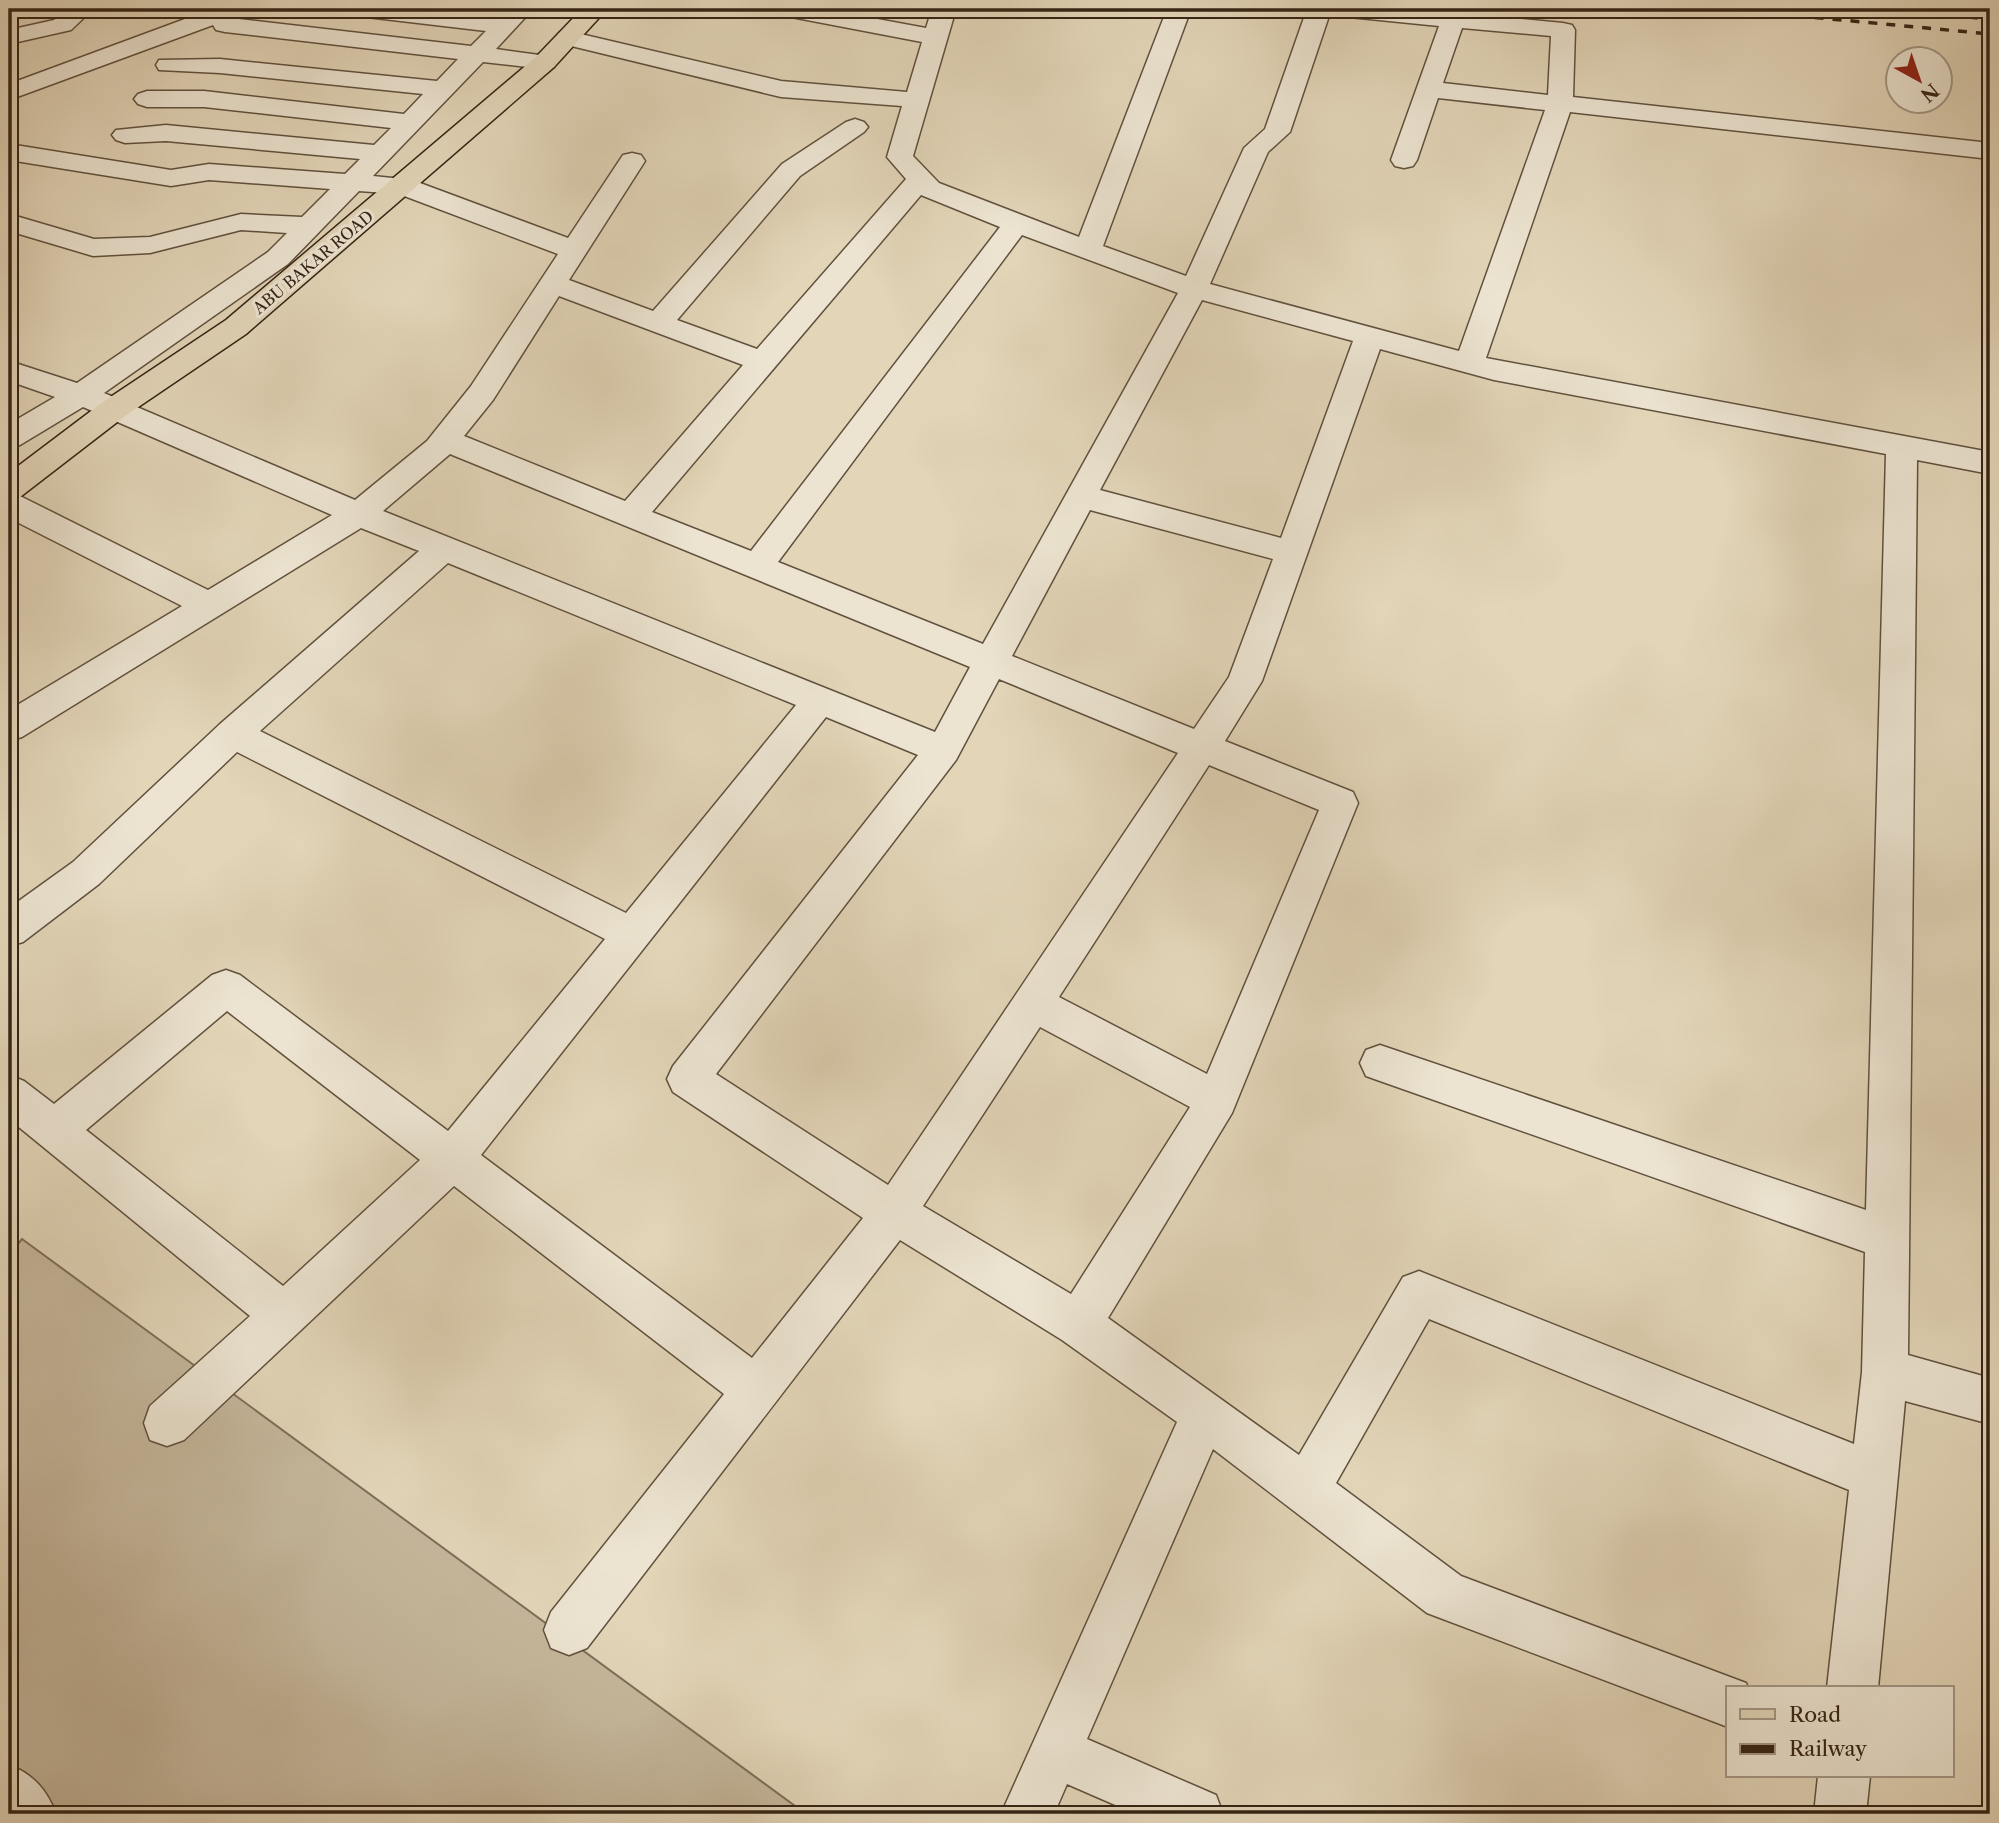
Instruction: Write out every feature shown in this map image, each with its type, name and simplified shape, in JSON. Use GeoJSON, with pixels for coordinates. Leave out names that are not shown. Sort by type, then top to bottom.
{"type":"FeatureCollection","features":[{"type":"Feature","properties":{"kind":"main road","name":"ABU BAKAR ROAD"},"geometry":{"type":"LineString","coordinates":[[9,489],[114,409],[236,327],[545,62],[596,9]]}},
{"type":"Feature","properties":{"kind":"street"},"geometry":{"type":"LineString","coordinates":[[15,57],[81,9]]}},
{"type":"Feature","properties":{"kind":"street"},"geometry":{"type":"LineString","coordinates":[[9,93],[229,17],[282,9]]}},
{"type":"Feature","properties":{"kind":"street"},"geometry":{"type":"LineString","coordinates":[[358,9],[513,17]]}},
{"type":"Feature","properties":{"kind":"street"},"geometry":{"type":"LineString","coordinates":[[786,9],[935,37]]}},
{"type":"Feature","properties":{"kind":"street"},"geometry":{"type":"LineString","coordinates":[[944,9],[900,157],[930,189],[1016,225],[1194,289],[1469,363],[1990,463]]}},
{"type":"Feature","properties":{"kind":"street"},"geometry":{"type":"LineString","coordinates":[[1088,250],[1179,9]]}},
{"type":"Feature","properties":{"kind":"street"},"geometry":{"type":"LineString","coordinates":[[1319,9],[1277,132],[1257,148],[1194,289],[943,750],[688,1079],[894,1213],[1079,1324],[1205,1414],[1445,1595],[1726,1700]]}},
{"type":"Feature","properties":{"kind":"street"},"geometry":{"type":"LineString","coordinates":[[1339,9],[1563,30],[1560,103],[1469,363]]}},
{"type":"Feature","properties":{"kind":"street"},"geometry":{"type":"LineString","coordinates":[[105,167],[180,46],[229,17],[477,55],[545,62]]}},
{"type":"Feature","properties":{"kind":"street"},"geometry":{"type":"LineString","coordinates":[[9,438],[81,395],[278,258],[513,17]]}},
{"type":"Feature","properties":{"kind":"street"},"geometry":{"type":"LineString","coordinates":[[1404,160],[1453,20]]}},
{"type":"Feature","properties":{"kind":"street"},"geometry":{"type":"LineString","coordinates":[[47,53],[85,38]]}},
{"type":"Feature","properties":{"kind":"street"},"geometry":{"type":"LineString","coordinates":[[568,38],[781,89],[917,100]]}},
{"type":"Feature","properties":{"kind":"street"},"geometry":{"type":"LineString","coordinates":[[168,65],[220,66],[443,89]]}},
{"type":"Feature","properties":{"kind":"street"},"geometry":{"type":"LineString","coordinates":[[1429,89],[1990,151]]}},
{"type":"Feature","properties":{"kind":"street"},"geometry":{"type":"LineString","coordinates":[[147,99],[204,99],[411,121]]}},
{"type":"Feature","properties":{"kind":"street"},"geometry":{"type":"LineString","coordinates":[[659,323],[791,170],[855,127]]}},
{"type":"Feature","properties":{"kind":"street"},"geometry":{"type":"LineString","coordinates":[[125,135],[166,134],[379,153]]}},
{"type":"Feature","properties":{"kind":"street"},"geometry":{"type":"LineString","coordinates":[[9,152],[172,178],[209,172],[403,186],[574,250]]}},
{"type":"Feature","properties":{"kind":"street"},"geometry":{"type":"LineString","coordinates":[[9,727],[359,514],[444,440],[482,393],[632,161]]}},
{"type":"Feature","properties":{"kind":"street"},"geometry":{"type":"LineString","coordinates":[[631,515],[920,179]]}},
{"type":"Feature","properties":{"kind":"street"},"geometry":{"type":"LineString","coordinates":[[9,222],[93,248],[150,245],[241,222],[309,226]]}},
{"type":"Feature","properties":{"kind":"street"},"geometry":{"type":"LineString","coordinates":[[757,567],[1016,225]]}},
{"type":"Feature","properties":{"kind":"street"},"geometry":{"type":"LineString","coordinates":[[553,284],[763,362]]}},
{"type":"Feature","properties":{"kind":"street"},"geometry":{"type":"LineString","coordinates":[[569,1630],[894,1213],[1245,681],[1370,336]]}},
{"type":"Feature","properties":{"kind":"street"},"geometry":{"type":"LineString","coordinates":[[9,371],[81,395],[359,514],[943,750]]}},
{"type":"Feature","properties":{"kind":"street"},"geometry":{"type":"LineString","coordinates":[[444,440],[1340,803],[1217,1100],[1079,1324]]}},
{"type":"Feature","properties":{"kind":"street"},"geometry":{"type":"LineString","coordinates":[[1853,1686],[1885,1372],[1902,447]]}},
{"type":"Feature","properties":{"kind":"street"},"geometry":{"type":"LineString","coordinates":[[1081,496],[1292,553]]}},
{"type":"Feature","properties":{"kind":"street"},"geometry":{"type":"LineString","coordinates":[[9,504],[209,605]]}},
{"type":"Feature","properties":{"kind":"street"},"geometry":{"type":"LineString","coordinates":[[9,930],[86,873],[233,734],[444,548]]}},
{"type":"Feature","properties":{"kind":"street"},"geometry":{"type":"LineString","coordinates":[[167,1423],[452,1159],[820,700]]}},
{"type":"Feature","properties":{"kind":"street"},"geometry":{"type":"LineString","coordinates":[[233,734],[632,934]]}},
{"type":"Feature","properties":{"kind":"street"},"geometry":{"type":"LineString","coordinates":[[285,1316],[25,1117],[226,987],[756,1390]]}},
{"type":"Feature","properties":{"kind":"street"},"geometry":{"type":"LineString","coordinates":[[1032,1003],[1217,1100]]}},
{"type":"Feature","properties":{"kind":"street"},"geometry":{"type":"LineString","coordinates":[[1381,1063],[1887,1238]]}},
{"type":"Feature","properties":{"kind":"street"},"geometry":{"type":"LineString","coordinates":[[1305,1490],[1419,1293],[1874,1476]]}},
{"type":"Feature","properties":{"kind":"street"},"geometry":{"type":"LineString","coordinates":[[1885,1372],[1990,1401]]}},
{"type":"Feature","properties":{"kind":"street"},"geometry":{"type":"LineString","coordinates":[[1027,1814],[1205,1414]]}},
{"type":"Feature","properties":{"kind":"street"},"geometry":{"type":"LineString","coordinates":[[1055,1752],[1197,1814]]}},
{"type":"Feature","properties":{"kind":"street"},"geometry":{"type":"LineString","coordinates":[[1840,1814],[1844,1778]]}},
{"type":"Feature","properties":{"kind":"street"},"geometry":{"type":"LineString","coordinates":[[9,1791],[30,1814]]}},
{"type":"Feature","properties":{"kind":"shaded area"},"geometry":{"type":"Polygon","coordinates":[[[22,1239],[806,1814],[9,1814],[9,1256],[22,1239]]]}},
{"type":"Feature","properties":{"kind":"railway"},"geometry":{"type":"LineString","coordinates":[[1725,9],[1990,34]]}},
{"type":"Feature","properties":{"kind":"railway"},"geometry":{"type":"LineString","coordinates":[[1879,9],[1990,19]]}}]}
